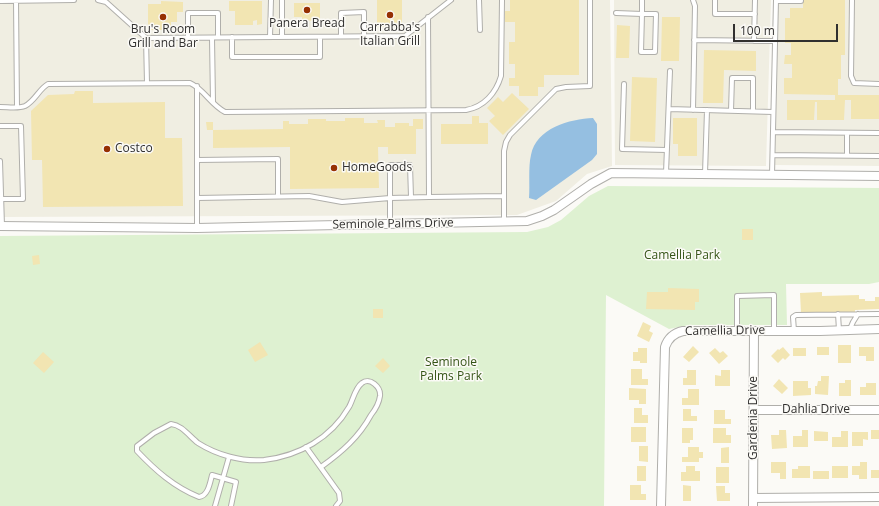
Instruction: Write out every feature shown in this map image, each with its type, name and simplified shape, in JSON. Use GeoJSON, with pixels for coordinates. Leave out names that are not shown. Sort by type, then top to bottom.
{"type":"FeatureCollection","features":[{"type":"Feature","properties":{"kind":"street","name":"Seminole Palms Drive"},"geometry":{"type":"LineString","coordinates":[[1,226],[198,228],[526,221],[554,210],[591,184],[611,173],[879,176]]}},
{"type":"Feature","properties":{"kind":"street","name":"Camellia Drive"},"geometry":{"type":"LineString","coordinates":[[661,506],[665,347],[667,342],[674,334],[683,331],[879,329]]}},
{"type":"Feature","properties":{"kind":"street","name":"Gardenia Drive"},"geometry":{"type":"LineString","coordinates":[[753,502],[754,331]]}},
{"type":"Feature","properties":{"kind":"street","name":"Dahlia Drive"},"geometry":{"type":"LineString","coordinates":[[754,410],[879,410]]}},
{"type":"Feature","properties":{"kind":"street"},"geometry":{"type":"LineString","coordinates":[[753,502],[879,497]]}},
{"type":"Feature","properties":{"kind":"lane"},"geometry":{"type":"LineString","coordinates":[[16,0],[17,108]]}},
{"type":"Feature","properties":{"kind":"lane"},"geometry":{"type":"LineString","coordinates":[[0,1],[74,0]]}},
{"type":"Feature","properties":{"kind":"lane"},"geometry":{"type":"LineString","coordinates":[[101,0],[106,2],[146,38],[212,38],[405,36],[451,0]]}},
{"type":"Feature","properties":{"kind":"lane"},"geometry":{"type":"LineString","coordinates":[[270,37],[271,0]]}},
{"type":"Feature","properties":{"kind":"lane"},"geometry":{"type":"LineString","coordinates":[[282,0],[282,37]]}},
{"type":"Feature","properties":{"kind":"lane"},"geometry":{"type":"LineString","coordinates":[[480,0],[480,30]]}},
{"type":"Feature","properties":{"kind":"lane"},"geometry":{"type":"LineString","coordinates":[[0,107],[17,108],[25,106],[43,86],[48,84],[190,83],[197,86],[225,112],[428,111],[473,109],[483,103],[495,91],[501,76],[502,0]]}},
{"type":"Feature","properties":{"kind":"lane"},"geometry":{"type":"LineString","coordinates":[[504,221],[504,152],[506,142],[510,135],[556,89],[566,86],[590,86],[590,0]]}},
{"type":"Feature","properties":{"kind":"lane"},"geometry":{"type":"LineString","coordinates":[[616,13],[642,14],[656,14],[655,52],[641,52],[642,14],[642,0]]}},
{"type":"Feature","properties":{"kind":"lane"},"geometry":{"type":"LineString","coordinates":[[693,0],[693,110]]}},
{"type":"Feature","properties":{"kind":"lane"},"geometry":{"type":"LineString","coordinates":[[715,0],[715,14],[755,14]]}},
{"type":"Feature","properties":{"kind":"lane"},"geometry":{"type":"LineString","coordinates":[[754,41],[755,0]]}},
{"type":"Feature","properties":{"kind":"lane"},"geometry":{"type":"LineString","coordinates":[[772,175],[776,0],[801,1]]}},
{"type":"Feature","properties":{"kind":"lane"},"geometry":{"type":"LineString","coordinates":[[852,0],[851,76],[854,82],[879,84]]}},
{"type":"Feature","properties":{"kind":"lane"},"geometry":{"type":"LineString","coordinates":[[341,36],[341,13],[364,12],[364,36]]}},
{"type":"Feature","properties":{"kind":"lane"},"geometry":{"type":"LineString","coordinates":[[188,38],[188,13],[218,13],[218,37]]}},
{"type":"Feature","properties":{"kind":"lane"},"geometry":{"type":"LineString","coordinates":[[428,17],[429,197]]}},
{"type":"Feature","properties":{"kind":"lane"},"geometry":{"type":"LineString","coordinates":[[232,37],[232,57],[320,57],[320,37]]}},
{"type":"Feature","properties":{"kind":"lane"},"geometry":{"type":"LineString","coordinates":[[146,38],[147,83]]}},
{"type":"Feature","properties":{"kind":"lane"},"geometry":{"type":"LineString","coordinates":[[212,38],[213,102]]}},
{"type":"Feature","properties":{"kind":"lane"},"geometry":{"type":"LineString","coordinates":[[694,40],[775,41]]}},
{"type":"Feature","properties":{"kind":"lane"},"geometry":{"type":"LineString","coordinates":[[666,173],[670,71]]}},
{"type":"Feature","properties":{"kind":"lane"},"geometry":{"type":"LineString","coordinates":[[731,111],[732,78],[753,78],[753,111]]}},
{"type":"Feature","properties":{"kind":"lane"},"geometry":{"type":"LineString","coordinates":[[624,84],[622,149],[667,150]]}},
{"type":"Feature","properties":{"kind":"lane"},"geometry":{"type":"LineString","coordinates":[[197,86],[198,228]]}},
{"type":"Feature","properties":{"kind":"lane"},"geometry":{"type":"LineString","coordinates":[[669,109],[774,112]]}},
{"type":"Feature","properties":{"kind":"lane"},"geometry":{"type":"LineString","coordinates":[[705,174],[707,110]]}},
{"type":"Feature","properties":{"kind":"lane"},"geometry":{"type":"LineString","coordinates":[[0,126],[21,126],[23,199],[1,200]]}},
{"type":"Feature","properties":{"kind":"lane"},"geometry":{"type":"LineString","coordinates":[[773,132],[879,133]]}},
{"type":"Feature","properties":{"kind":"lane"},"geometry":{"type":"LineString","coordinates":[[846,133],[847,155]]}},
{"type":"Feature","properties":{"kind":"lane"},"geometry":{"type":"LineString","coordinates":[[773,155],[879,156]]}},
{"type":"Feature","properties":{"kind":"lane"},"geometry":{"type":"LineString","coordinates":[[197,160],[278,160],[278,196]]}},
{"type":"Feature","properties":{"kind":"lane"},"geometry":{"type":"LineString","coordinates":[[0,162],[1,226]]}},
{"type":"Feature","properties":{"kind":"lane"},"geometry":{"type":"LineString","coordinates":[[390,224],[390,165],[410,165],[411,197]]}},
{"type":"Feature","properties":{"kind":"lane"},"geometry":{"type":"LineString","coordinates":[[197,198],[309,196],[342,202],[411,197],[504,196]]}},
{"type":"Feature","properties":{"kind":"lane"},"geometry":{"type":"LineString","coordinates":[[737,331],[737,296],[774,296],[774,331]]}},
{"type":"Feature","properties":{"kind":"lane"},"geometry":{"type":"LineString","coordinates":[[838,314],[839,330]]}},
{"type":"Feature","properties":{"kind":"lane"},"geometry":{"type":"LineString","coordinates":[[850,330],[858,314]]}},
{"type":"Feature","properties":{"kind":"lane"},"geometry":{"type":"LineString","coordinates":[[794,331],[793,317],[796,315],[879,314]]}},
{"type":"Feature","properties":{"kind":"lane"},"geometry":{"type":"LineString","coordinates":[[232,506],[236,482],[212,475],[206,494],[199,497],[174,483],[156,470],[137,451],[136,448],[140,443],[154,433],[171,424],[179,426],[204,446],[229,456],[263,460],[291,455],[326,435],[335,427],[348,408],[361,384],[368,382],[375,384],[380,391],[380,395],[366,425],[350,444],[321,467]]}},
{"type":"Feature","properties":{"kind":"lane"},"geometry":{"type":"LineString","coordinates":[[306,447],[339,493],[340,501],[336,506]]}},
{"type":"Feature","properties":{"kind":"lane"},"geometry":{"type":"LineString","coordinates":[[216,506],[229,456]]}},
{"type":"Feature","properties":{"kind":"shaded area"},"geometry":{"type":"Polygon","coordinates":[[[0,0],[610,0],[612,166],[587,174],[556,201],[517,215],[0,217],[0,0]]]}},
{"type":"Feature","properties":{"kind":"shaded area"},"geometry":{"type":"Polygon","coordinates":[[[614,0],[771,0],[766,166],[615,165],[614,0]]]}},
{"type":"Feature","properties":{"kind":"shaded area"},"geometry":{"type":"Polygon","coordinates":[[[778,0],[879,0],[879,166],[775,165],[778,0]]]}},
{"type":"Feature","properties":{"kind":"green space","name":"Seminole Palms Park"},"geometry":{"type":"Polygon","coordinates":[[[608,186],[879,188],[879,282],[869,284],[786,284],[787,325],[689,325],[669,329],[606,295],[604,506],[0,506],[0,236],[527,232],[548,227],[561,220],[589,196],[608,186]]]}},
{"type":"Feature","properties":{"kind":"water"},"geometry":{"type":"Polygon","coordinates":[[[593,118],[597,124],[597,154],[592,160],[536,200],[529,198],[530,160],[534,146],[540,138],[555,127],[565,123],[574,120],[593,118]]]}},
{"type":"Feature","properties":{"kind":"building","name":"Carrabba's Italian Grill"},"geometry":{"type":"Polygon","coordinates":[[[377,0],[402,0],[402,27],[377,27],[377,0]]]}},
{"type":"Feature","properties":{"kind":"building"},"geometry":{"type":"Polygon","coordinates":[[[510,0],[579,0],[579,75],[544,75],[544,87],[538,87],[538,96],[519,96],[519,86],[509,86],[509,78],[515,78],[515,64],[509,64],[509,42],[515,42],[515,22],[505,22],[505,11],[510,11],[510,0]]]}},
{"type":"Feature","properties":{"kind":"building"},"geometry":{"type":"Polygon","coordinates":[[[803,0],[845,0],[845,55],[841,55],[841,79],[838,79],[838,95],[879,95],[879,119],[851,119],[851,100],[845,100],[844,120],[817,120],[817,102],[815,102],[814,120],[787,120],[787,100],[835,100],[835,95],[784,94],[784,78],[792,78],[792,64],[784,64],[785,55],[791,55],[791,43],[785,43],[785,18],[790,18],[790,8],[803,8],[803,0]]]}},
{"type":"Feature","properties":{"kind":"building","name":"Bru's Room Grill and Bar"},"geometry":{"type":"Polygon","coordinates":[[[161,1],[183,2],[183,12],[177,12],[177,22],[171,22],[171,30],[148,30],[148,4],[161,4],[161,1]]]}},
{"type":"Feature","properties":{"kind":"building"},"geometry":{"type":"Polygon","coordinates":[[[229,1],[262,1],[262,24],[257,25],[257,20],[253,21],[253,25],[235,25],[235,11],[229,11],[229,1]]]}},
{"type":"Feature","properties":{"kind":"building","name":"Panera Bread"},"geometry":{"type":"Polygon","coordinates":[[[294,3],[320,3],[320,19],[312,19],[312,21],[302,19],[302,17],[294,17],[294,3]]]}},
{"type":"Feature","properties":{"kind":"building"},"geometry":{"type":"Polygon","coordinates":[[[662,17],[680,17],[679,61],[661,61],[662,17]]]}},
{"type":"Feature","properties":{"kind":"building"},"geometry":{"type":"Polygon","coordinates":[[[617,25],[630,26],[629,58],[616,58],[617,25]]]}},
{"type":"Feature","properties":{"kind":"building"},"geometry":{"type":"Polygon","coordinates":[[[704,50],[756,51],[756,71],[724,70],[723,103],[703,103],[704,50]]]}},
{"type":"Feature","properties":{"kind":"building"},"geometry":{"type":"Polygon","coordinates":[[[632,77],[657,78],[655,142],[630,141],[632,77]]]}},
{"type":"Feature","properties":{"kind":"building","name":"Costco"},"geometry":{"type":"Polygon","coordinates":[[[75,91],[93,91],[93,103],[165,102],[165,138],[182,138],[183,206],[43,207],[42,160],[32,160],[31,111],[48,95],[74,94],[75,91]]]}},
{"type":"Feature","properties":{"kind":"building"},"geometry":{"type":"Polygon","coordinates":[[[512,93],[529,109],[503,135],[489,121],[495,116],[487,108],[498,97],[503,102],[512,93]]]}},
{"type":"Feature","properties":{"kind":"building"},"geometry":{"type":"Polygon","coordinates":[[[472,116],[479,116],[479,123],[488,123],[488,144],[441,144],[441,124],[472,124],[472,116]]]}},
{"type":"Feature","properties":{"kind":"building"},"geometry":{"type":"Polygon","coordinates":[[[345,118],[364,118],[364,123],[378,123],[377,120],[385,120],[385,127],[395,127],[395,123],[409,123],[409,126],[413,126],[413,119],[423,119],[423,129],[416,129],[416,154],[388,154],[388,147],[378,147],[379,188],[290,189],[290,147],[213,148],[213,130],[283,129],[283,121],[289,121],[289,124],[308,124],[308,119],[345,121],[345,118]]]}},
{"type":"Feature","properties":{"kind":"building"},"geometry":{"type":"Polygon","coordinates":[[[673,118],[697,118],[697,156],[678,156],[678,144],[673,144],[673,118]]]}},
{"type":"Feature","properties":{"kind":"building"},"geometry":{"type":"Polygon","coordinates":[[[206,122],[213,122],[213,130],[207,130],[206,122]]]}},
{"type":"Feature","properties":{"kind":"building"},"geometry":{"type":"Polygon","coordinates":[[[742,229],[753,229],[753,240],[742,240],[742,229]]]}},
{"type":"Feature","properties":{"kind":"building"},"geometry":{"type":"Polygon","coordinates":[[[39,255],[40,264],[33,265],[32,256],[39,255]]]}},
{"type":"Feature","properties":{"kind":"building"},"geometry":{"type":"Polygon","coordinates":[[[668,288],[699,289],[699,302],[695,302],[695,310],[646,309],[647,292],[668,292],[668,288]]]}},
{"type":"Feature","properties":{"kind":"building"},"geometry":{"type":"Polygon","coordinates":[[[822,292],[822,296],[859,295],[859,299],[865,299],[865,301],[875,301],[875,297],[879,297],[879,309],[855,310],[855,312],[801,314],[800,293],[822,292]]]}},
{"type":"Feature","properties":{"kind":"building"},"geometry":{"type":"Polygon","coordinates":[[[373,309],[383,309],[383,318],[373,318],[373,309]]]}},
{"type":"Feature","properties":{"kind":"building"},"geometry":{"type":"Polygon","coordinates":[[[643,322],[651,326],[649,331],[653,333],[649,342],[637,336],[643,322]]]}},
{"type":"Feature","properties":{"kind":"building"},"geometry":{"type":"Polygon","coordinates":[[[260,342],[268,355],[255,362],[248,350],[260,342]]]}},
{"type":"Feature","properties":{"kind":"building"},"geometry":{"type":"Polygon","coordinates":[[[838,345],[851,345],[851,363],[838,363],[838,345]]]}},
{"type":"Feature","properties":{"kind":"building"},"geometry":{"type":"Polygon","coordinates":[[[693,346],[699,352],[689,362],[683,357],[693,346]]]}},
{"type":"Feature","properties":{"kind":"building"},"geometry":{"type":"Polygon","coordinates":[[[783,347],[790,355],[785,360],[783,358],[778,363],[771,356],[778,349],[779,350],[783,347]]]}},
{"type":"Feature","properties":{"kind":"building"},"geometry":{"type":"Polygon","coordinates":[[[817,347],[829,347],[829,355],[817,355],[817,347]]]}},
{"type":"Feature","properties":{"kind":"building"},"geometry":{"type":"Polygon","coordinates":[[[859,347],[874,347],[874,361],[866,361],[866,356],[859,356],[859,347]]]}},
{"type":"Feature","properties":{"kind":"building"},"geometry":{"type":"Polygon","coordinates":[[[638,348],[647,348],[647,363],[633,361],[633,352],[638,352],[638,348]]]}},
{"type":"Feature","properties":{"kind":"building"},"geometry":{"type":"Polygon","coordinates":[[[715,348],[720,353],[723,351],[728,356],[719,364],[709,353],[715,348]]]}},
{"type":"Feature","properties":{"kind":"building"},"geometry":{"type":"Polygon","coordinates":[[[793,348],[806,348],[806,356],[793,356],[793,348]]]}},
{"type":"Feature","properties":{"kind":"building"},"geometry":{"type":"Polygon","coordinates":[[[43,352],[54,362],[44,373],[33,363],[43,352]]]}},
{"type":"Feature","properties":{"kind":"building"},"geometry":{"type":"Polygon","coordinates":[[[383,358],[390,366],[383,373],[375,366],[383,358]]]}},
{"type":"Feature","properties":{"kind":"building"},"geometry":{"type":"Polygon","coordinates":[[[631,369],[642,369],[642,379],[648,379],[648,385],[631,385],[631,369]]]}},
{"type":"Feature","properties":{"kind":"building"},"geometry":{"type":"Polygon","coordinates":[[[687,370],[696,370],[696,385],[683,385],[683,378],[687,378],[687,370]]]}},
{"type":"Feature","properties":{"kind":"building"},"geometry":{"type":"Polygon","coordinates":[[[721,370],[730,370],[730,386],[715,386],[715,375],[721,376],[721,370]]]}},
{"type":"Feature","properties":{"kind":"building"},"geometry":{"type":"Polygon","coordinates":[[[821,376],[829,376],[828,395],[815,394],[815,386],[817,386],[818,381],[821,381],[821,376]]]}},
{"type":"Feature","properties":{"kind":"building"},"geometry":{"type":"Polygon","coordinates":[[[779,379],[788,388],[782,394],[773,386],[779,379]]]}},
{"type":"Feature","properties":{"kind":"building"},"geometry":{"type":"Polygon","coordinates":[[[845,380],[851,380],[851,396],[839,396],[839,383],[845,383],[845,380]]]}},
{"type":"Feature","properties":{"kind":"building"},"geometry":{"type":"Polygon","coordinates":[[[793,381],[808,381],[808,388],[811,388],[811,395],[793,396],[793,381]]]}},
{"type":"Feature","properties":{"kind":"building"},"geometry":{"type":"Polygon","coordinates":[[[866,383],[876,383],[876,395],[860,395],[860,387],[866,387],[866,383]]]}},
{"type":"Feature","properties":{"kind":"building"},"geometry":{"type":"Polygon","coordinates":[[[629,388],[646,389],[646,404],[639,404],[639,400],[629,400],[629,388]]]}},
{"type":"Feature","properties":{"kind":"building"},"geometry":{"type":"Polygon","coordinates":[[[688,389],[699,389],[699,405],[682,405],[682,398],[688,398],[688,389]]]}},
{"type":"Feature","properties":{"kind":"building"},"geometry":{"type":"Polygon","coordinates":[[[634,408],[642,408],[642,415],[648,415],[648,423],[634,423],[634,408]]]}},
{"type":"Feature","properties":{"kind":"building"},"geometry":{"type":"Polygon","coordinates":[[[683,409],[691,409],[691,416],[697,416],[697,421],[683,421],[683,409]]]}},
{"type":"Feature","properties":{"kind":"building"},"geometry":{"type":"Polygon","coordinates":[[[714,410],[725,410],[725,419],[731,419],[731,424],[714,424],[714,410]]]}},
{"type":"Feature","properties":{"kind":"building"},"geometry":{"type":"Polygon","coordinates":[[[631,427],[646,427],[646,442],[631,442],[631,427]]]}},
{"type":"Feature","properties":{"kind":"building"},"geometry":{"type":"Polygon","coordinates":[[[682,428],[693,428],[693,440],[690,440],[690,443],[682,443],[682,428]]]}},
{"type":"Feature","properties":{"kind":"building"},"geometry":{"type":"Polygon","coordinates":[[[713,428],[726,428],[726,435],[731,435],[731,443],[713,443],[713,428]]]}},
{"type":"Feature","properties":{"kind":"building"},"geometry":{"type":"Polygon","coordinates":[[[779,430],[786,430],[787,448],[772,449],[771,435],[779,435],[779,430]]]}},
{"type":"Feature","properties":{"kind":"building"},"geometry":{"type":"Polygon","coordinates":[[[802,430],[808,430],[808,447],[793,447],[793,436],[802,436],[802,430]]]}},
{"type":"Feature","properties":{"kind":"building"},"geometry":{"type":"Polygon","coordinates":[[[871,430],[879,430],[879,439],[871,439],[871,430]]]}},
{"type":"Feature","properties":{"kind":"building"},"geometry":{"type":"Polygon","coordinates":[[[814,431],[828,432],[828,441],[814,441],[814,431]]]}},
{"type":"Feature","properties":{"kind":"building"},"geometry":{"type":"Polygon","coordinates":[[[841,431],[848,431],[848,447],[832,447],[832,437],[841,437],[841,431]]]}},
{"type":"Feature","properties":{"kind":"building"},"geometry":{"type":"Polygon","coordinates":[[[852,432],[868,432],[868,440],[863,439],[863,446],[852,446],[852,432]]]}},
{"type":"Feature","properties":{"kind":"building"},"geometry":{"type":"Polygon","coordinates":[[[639,446],[648,446],[648,462],[639,461],[639,446]]]}},
{"type":"Feature","properties":{"kind":"building"},"geometry":{"type":"Polygon","coordinates":[[[688,447],[699,447],[699,452],[703,452],[703,458],[699,458],[699,462],[682,462],[682,457],[688,457],[688,447]]]}},
{"type":"Feature","properties":{"kind":"building"},"geometry":{"type":"Polygon","coordinates":[[[729,447],[729,463],[721,463],[721,448],[729,447]]]}},
{"type":"Feature","properties":{"kind":"building"},"geometry":{"type":"Polygon","coordinates":[[[771,462],[786,462],[786,479],[780,479],[780,473],[771,473],[771,462]]]}},
{"type":"Feature","properties":{"kind":"building"},"geometry":{"type":"Polygon","coordinates":[[[860,462],[867,462],[867,479],[859,479],[859,475],[852,475],[852,466],[860,466],[860,462]]]}},
{"type":"Feature","properties":{"kind":"building"},"geometry":{"type":"Polygon","coordinates":[[[637,466],[646,466],[646,481],[637,481],[637,466]]]}},
{"type":"Feature","properties":{"kind":"building"},"geometry":{"type":"Polygon","coordinates":[[[686,466],[695,466],[695,471],[700,471],[700,481],[681,481],[681,472],[686,472],[686,466]]]}},
{"type":"Feature","properties":{"kind":"building"},"geometry":{"type":"Polygon","coordinates":[[[798,466],[810,466],[810,478],[792,478],[792,469],[798,469],[798,466]]]}},
{"type":"Feature","properties":{"kind":"building"},"geometry":{"type":"Polygon","coordinates":[[[832,466],[848,466],[848,478],[832,478],[832,466]]]}},
{"type":"Feature","properties":{"kind":"building"},"geometry":{"type":"Polygon","coordinates":[[[716,467],[729,467],[729,483],[716,483],[716,467]]]}},
{"type":"Feature","properties":{"kind":"building"},"geometry":{"type":"Polygon","coordinates":[[[871,470],[879,470],[879,478],[871,478],[871,470]]]}},
{"type":"Feature","properties":{"kind":"building"},"geometry":{"type":"Polygon","coordinates":[[[813,471],[829,471],[829,479],[813,479],[813,471]]]}},
{"type":"Feature","properties":{"kind":"building"},"geometry":{"type":"Polygon","coordinates":[[[630,485],[641,485],[641,494],[646,494],[646,500],[630,500],[630,485]]]}},
{"type":"Feature","properties":{"kind":"building"},"geometry":{"type":"Polygon","coordinates":[[[683,485],[691,486],[691,501],[683,501],[683,485]]]}},
{"type":"Feature","properties":{"kind":"building"},"geometry":{"type":"Polygon","coordinates":[[[716,486],[725,486],[725,493],[730,493],[730,501],[717,501],[716,486]]]}},
{"type":"Feature","properties":{"kind":"place","name":"Panera Bread"},"geometry":{"type":"Point","coordinates":[307,10]}},
{"type":"Feature","properties":{"kind":"place","name":"Carrabba's Italian Grill"},"geometry":{"type":"Point","coordinates":[390,15]}},
{"type":"Feature","properties":{"kind":"place","name":"Bru's Room Grill and Bar"},"geometry":{"type":"Point","coordinates":[163,17]}},
{"type":"Feature","properties":{"kind":"place","name":"Costco"},"geometry":{"type":"Point","coordinates":[107,149]}},
{"type":"Feature","properties":{"kind":"place","name":"HomeGoods"},"geometry":{"type":"Point","coordinates":[334,168]}},
{"type":"Feature","properties":{"kind":"park label","name":"Camellia Park"},"geometry":{"type":"Point","coordinates":[682,256]}}]}
